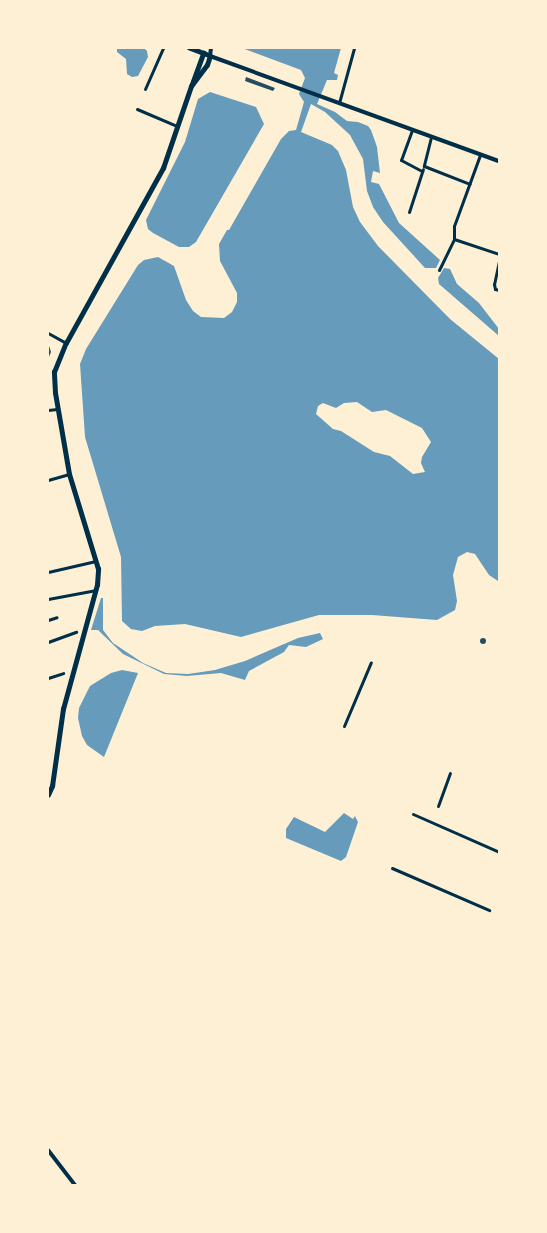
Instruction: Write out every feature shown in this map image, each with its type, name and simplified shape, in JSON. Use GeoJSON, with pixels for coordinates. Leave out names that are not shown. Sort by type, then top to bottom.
{"type":"FeatureCollection","features":[{"type":"Feature","properties":{"kind":"main road"},"geometry":{"type":"LineString","coordinates":[[189,48],[210,56],[203,72],[191,86]]}},
{"type":"Feature","properties":{"kind":"main road"},"geometry":{"type":"LineString","coordinates":[[48,796],[52,786],[62,709],[96,590],[96,561],[69,474],[57,409],[54,372],[66,343],[163,168],[203,53]]}},
{"type":"Feature","properties":{"kind":"street"},"geometry":{"type":"LineString","coordinates":[[145,89],[162,48]]}},
{"type":"Feature","properties":{"kind":"street"},"geometry":{"type":"LineString","coordinates":[[211,48],[210,56],[499,162]]}},
{"type":"Feature","properties":{"kind":"street"},"geometry":{"type":"LineString","coordinates":[[339,104],[354,48]]}},
{"type":"Feature","properties":{"kind":"street"},"geometry":{"type":"LineString","coordinates":[[137,109],[177,126]]}},
{"type":"Feature","properties":{"kind":"street"},"geometry":{"type":"LineString","coordinates":[[412,130],[402,161],[422,171]]}},
{"type":"Feature","properties":{"kind":"street"},"geometry":{"type":"LineString","coordinates":[[410,212],[431,137]]}},
{"type":"Feature","properties":{"kind":"street"},"geometry":{"type":"LineString","coordinates":[[439,270],[454,239],[454,226],[480,155]]}},
{"type":"Feature","properties":{"kind":"street"},"geometry":{"type":"LineString","coordinates":[[424,166],[470,184]]}},
{"type":"Feature","properties":{"kind":"street"},"geometry":{"type":"LineString","coordinates":[[454,239],[499,254]]}},
{"type":"Feature","properties":{"kind":"street"},"geometry":{"type":"LineString","coordinates":[[499,261],[494,284],[495,289],[499,290]]}},
{"type":"Feature","properties":{"kind":"street"},"geometry":{"type":"LineString","coordinates":[[48,333],[66,343]]}},
{"type":"Feature","properties":{"kind":"street"},"geometry":{"type":"LineString","coordinates":[[48,410],[57,409]]}},
{"type":"Feature","properties":{"kind":"street"},"geometry":{"type":"LineString","coordinates":[[48,480],[69,474]]}},
{"type":"Feature","properties":{"kind":"street"},"geometry":{"type":"LineString","coordinates":[[48,571],[96,561]]}},
{"type":"Feature","properties":{"kind":"street"},"geometry":{"type":"LineString","coordinates":[[48,599],[96,590]]}},
{"type":"Feature","properties":{"kind":"street"},"geometry":{"type":"LineString","coordinates":[[48,620],[57,617]]}},
{"type":"Feature","properties":{"kind":"street"},"geometry":{"type":"LineString","coordinates":[[48,642],[76,632]]}},
{"type":"Feature","properties":{"kind":"street"},"geometry":{"type":"LineString","coordinates":[[344,726],[372,662]]}},
{"type":"Feature","properties":{"kind":"street"},"geometry":{"type":"LineString","coordinates":[[48,678],[63,672]]}},
{"type":"Feature","properties":{"kind":"street"},"geometry":{"type":"LineString","coordinates":[[438,806],[450,773]]}},
{"type":"Feature","properties":{"kind":"street"},"geometry":{"type":"LineString","coordinates":[[413,814],[499,852]]}},
{"type":"Feature","properties":{"kind":"street"},"geometry":{"type":"LineString","coordinates":[[392,868],[489,910]]}},
{"type":"Feature","properties":{"kind":"street"},"geometry":{"type":"LineString","coordinates":[[48,1150],[75,1185]]}},
{"type":"Feature","properties":{"kind":"water"},"geometry":{"type":"Polygon","coordinates":[[[117,48],[144,48],[147,51],[148,57],[138,76],[132,77],[127,74],[126,59],[117,52],[117,48]]]}},
{"type":"Feature","properties":{"kind":"water"},"geometry":{"type":"Polygon","coordinates":[[[242,48],[341,48],[334,73],[338,75],[337,80],[327,80],[317,104],[335,112],[347,121],[358,122],[368,126],[371,130],[377,147],[380,173],[373,171],[371,182],[379,184],[399,223],[440,260],[436,268],[425,268],[383,222],[373,207],[367,191],[363,159],[350,135],[325,112],[311,104],[301,132],[332,145],[338,151],[346,170],[353,207],[360,222],[378,246],[450,319],[499,359],[499,578],[498,581],[489,575],[475,554],[467,552],[458,557],[453,575],[457,601],[455,610],[437,620],[372,615],[319,615],[241,637],[185,624],[155,626],[142,631],[131,629],[122,621],[121,557],[85,437],[80,364],[86,349],[138,265],[144,260],[158,257],[174,266],[186,300],[193,311],[201,317],[224,318],[232,312],[237,302],[237,293],[220,261],[219,244],[227,230],[229,230],[281,139],[289,131],[296,130],[304,102],[299,94],[305,78],[301,70],[242,48]],[[357,402],[344,403],[336,408],[323,403],[318,406],[316,414],[333,429],[341,431],[374,452],[390,456],[413,474],[425,472],[421,463],[422,457],[431,442],[422,428],[386,410],[372,412],[357,402]]]}},
{"type":"Feature","properties":{"kind":"water"},"geometry":{"type":"Polygon","coordinates":[[[210,92],[256,107],[264,124],[196,242],[189,247],[179,247],[148,229],[146,220],[185,142],[198,99],[210,92]]]}},
{"type":"Feature","properties":{"kind":"water"},"geometry":{"type":"Polygon","coordinates":[[[444,268],[450,269],[457,284],[479,303],[499,329],[499,336],[439,284],[438,278],[444,268]]]}},
{"type":"Feature","properties":{"kind":"water"},"geometry":{"type":"Polygon","coordinates":[[[101,598],[103,598],[103,630],[113,643],[143,663],[166,673],[188,674],[215,670],[245,661],[298,638],[320,633],[323,639],[306,647],[289,645],[284,652],[249,671],[245,680],[221,673],[187,676],[164,674],[123,654],[98,630],[91,630],[101,598]]]}},
{"type":"Feature","properties":{"kind":"water"},"geometry":{"type":"Polygon","coordinates":[[[122,670],[138,673],[104,757],[87,745],[82,736],[78,718],[79,708],[90,686],[111,673],[122,670]]]}},
{"type":"Feature","properties":{"kind":"water"},"geometry":{"type":"Polygon","coordinates":[[[344,813],[353,819],[355,816],[358,822],[346,857],[341,861],[286,838],[286,829],[294,817],[325,832],[344,813]]]}},
{"type":"Feature","properties":{"kind":"building"},"geometry":{"type":"Polygon","coordinates":[[[246,77],[275,88],[273,91],[245,81],[246,77]]]}},
{"type":"Feature","properties":{"kind":"building"},"geometry":{"type":"Polygon","coordinates":[[[48,343],[51,352],[48,359],[48,343]]]}},
{"type":"Feature","properties":{"kind":"building"},"geometry":{"type":"Polygon","coordinates":[[[483,638],[486,641],[483,644],[480,641],[483,638]]]}}]}
